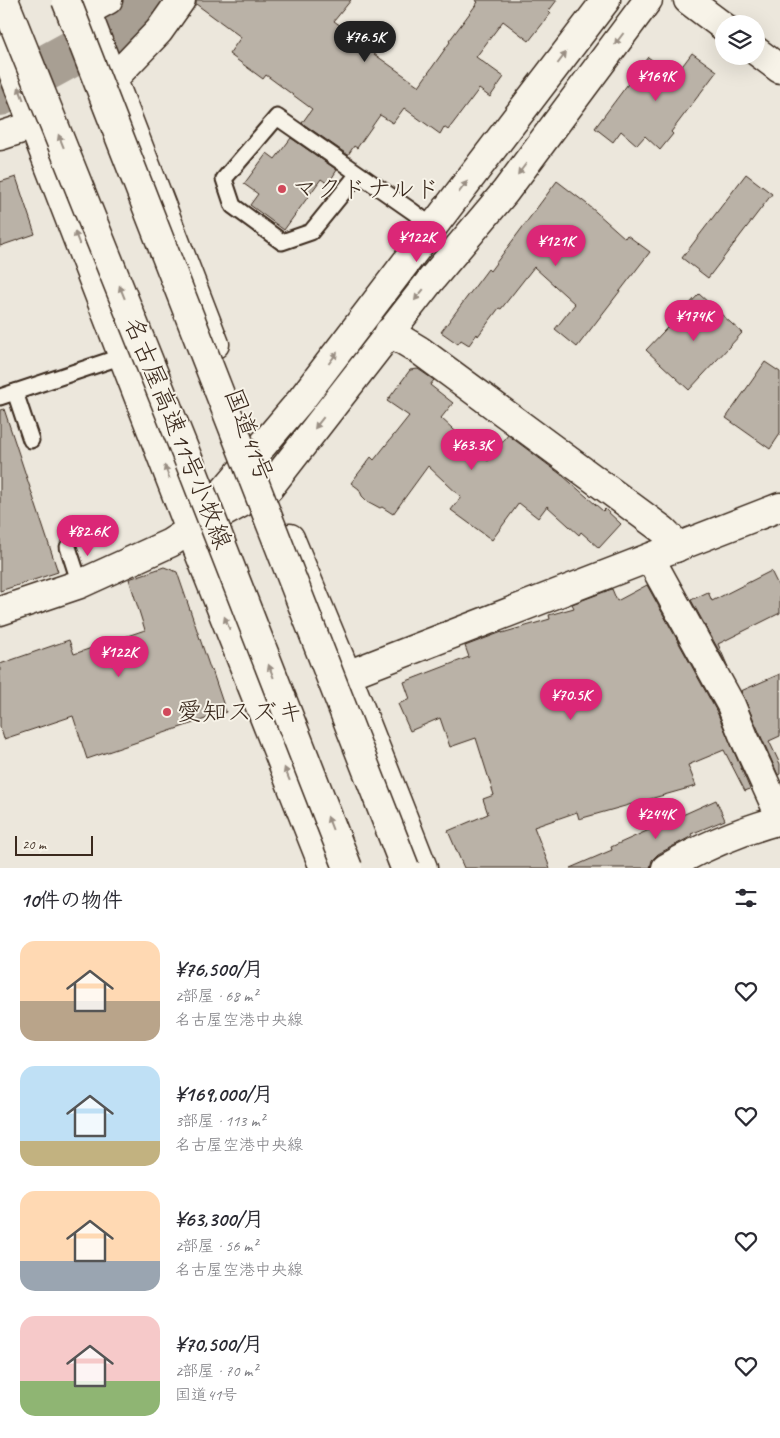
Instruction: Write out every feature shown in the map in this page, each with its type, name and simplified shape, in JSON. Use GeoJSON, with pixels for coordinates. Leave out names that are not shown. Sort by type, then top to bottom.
{"type":"FeatureCollection","features":[{"type":"Feature","properties":{"kind":"main road","name":"名古屋高速11号小牧線"},"geometry":{"type":"LineString","coordinates":[[4,0],[193,471],[348,868]]}},
{"type":"Feature","properties":{"kind":"main road"},"geometry":{"type":"LineString","coordinates":[[113,78],[159,31],[181,0]]}},
{"type":"Feature","properties":{"kind":"main road"},"geometry":{"type":"LineString","coordinates":[[190,530],[301,400],[606,0]]}},
{"type":"Feature","properties":{"kind":"main road"},"geometry":{"type":"LineString","coordinates":[[0,611],[80,584],[170,543],[190,530],[269,488],[389,332],[505,192],[648,0]]}},
{"type":"Feature","properties":{"kind":"main road"},"geometry":{"type":"LineString","coordinates":[[688,0],[715,20]]}},
{"type":"Feature","properties":{"kind":"main road","name":"名古屋高速11号小牧線"},"geometry":{"type":"LineString","coordinates":[[86,5],[405,868]]}},
{"type":"Feature","properties":{"kind":"main road","name":"国道41号"},"geometry":{"type":"LineString","coordinates":[[86,5],[269,488],[347,675],[424,868]]}},
{"type":"Feature","properties":{"kind":"main road"},"geometry":{"type":"LineString","coordinates":[[5,57],[33,124],[190,530],[324,868]]}},
{"type":"Feature","properties":{"kind":"main road"},"geometry":{"type":"LineString","coordinates":[[765,58],[780,69]]}},
{"type":"Feature","properties":{"kind":"main road"},"geometry":{"type":"LineString","coordinates":[[0,136],[33,124]]}},
{"type":"Feature","properties":{"kind":"main road"},"geometry":{"type":"LineString","coordinates":[[389,332],[419,350],[663,530],[676,548]]}},
{"type":"Feature","properties":{"kind":"main road"},"geometry":{"type":"LineString","coordinates":[[347,675],[780,507]]}},
{"type":"Feature","properties":{"kind":"main road"},"geometry":{"type":"LineString","coordinates":[[650,558],[730,705],[780,818],[721,840],[666,868]]}},
{"type":"Feature","properties":{"kind":"lane"},"geometry":{"type":"LineString","coordinates":[[358,174],[311,232],[282,242],[233,206],[224,179],[277,117],[358,174],[433,227]]}},
{"type":"Feature","properties":{"kind":"lane"},"geometry":{"type":"LineString","coordinates":[[0,397],[123,356]]}},
{"type":"Feature","properties":{"kind":"lane"},"geometry":{"type":"LineString","coordinates":[[15,392],[31,440]]}},
{"type":"Feature","properties":{"kind":"lane"},"geometry":{"type":"LineString","coordinates":[[68,547],[80,584]]}},
{"type":"Feature","properties":{"kind":"building"},"geometry":{"type":"Polygon","coordinates":[[[196,0],[351,0],[334,21],[376,51],[374,54],[419,86],[478,2],[475,0],[557,0],[548,12],[551,13],[529,41],[503,21],[476,57],[504,77],[490,97],[479,89],[448,130],[444,127],[440,134],[404,108],[393,123],[380,115],[357,148],[354,146],[348,155],[302,123],[312,109],[266,75],[263,79],[229,54],[241,37],[196,4],[196,0]]]}},
{"type":"Feature","properties":{"kind":"building"},"geometry":{"type":"Polygon","coordinates":[[[692,53],[717,71],[671,132],[673,134],[660,150],[645,136],[637,145],[621,131],[613,142],[595,128],[648,57],[674,77],[692,53]]]}},
{"type":"Feature","properties":{"kind":"building","name":"マクドナルド"},"geometry":{"type":"Polygon","coordinates":[[[291,138],[337,170],[328,184],[321,179],[284,230],[250,205],[258,194],[244,184],[267,153],[275,159],[291,138]]]}},
{"type":"Feature","properties":{"kind":"building"},"geometry":{"type":"Polygon","coordinates":[[[746,174],[772,194],[708,278],[682,258],[746,174]]]}},
{"type":"Feature","properties":{"kind":"building"},"geometry":{"type":"Polygon","coordinates":[[[16,177],[35,234],[0,246],[0,182],[16,177]]]}},
{"type":"Feature","properties":{"kind":"building"},"geometry":{"type":"Polygon","coordinates":[[[557,181],[587,204],[625,238],[627,235],[650,252],[577,347],[555,329],[575,304],[534,267],[478,336],[477,334],[469,345],[461,340],[458,344],[441,332],[488,269],[490,271],[557,181]]]}},
{"type":"Feature","properties":{"kind":"building"},"geometry":{"type":"Polygon","coordinates":[[[699,294],[742,333],[689,390],[646,350],[699,294]]]}},
{"type":"Feature","properties":{"kind":"building"},"geometry":{"type":"Polygon","coordinates":[[[765,362],[780,372],[780,434],[770,449],[726,418],[765,362]]]}},
{"type":"Feature","properties":{"kind":"building"},"geometry":{"type":"Polygon","coordinates":[[[418,369],[434,380],[430,385],[453,403],[441,418],[488,461],[508,435],[563,476],[603,511],[605,509],[621,524],[599,548],[581,532],[579,535],[547,506],[538,518],[519,503],[492,540],[451,510],[461,497],[428,466],[393,514],[367,501],[359,489],[351,483],[371,457],[374,460],[409,416],[387,401],[410,370],[418,369]]]}},
{"type":"Feature","properties":{"kind":"building"},"geometry":{"type":"Polygon","coordinates":[[[4,409],[58,572],[0,591],[0,410],[4,409]]]}},
{"type":"Feature","properties":{"kind":"building"},"geometry":{"type":"Polygon","coordinates":[[[164,567],[177,572],[226,712],[87,759],[73,716],[4,739],[0,726],[0,664],[69,640],[74,654],[145,630],[129,579],[164,567]]]}},
{"type":"Feature","properties":{"kind":"building"},"geometry":{"type":"Polygon","coordinates":[[[771,571],[780,589],[780,613],[718,644],[728,667],[691,600],[708,592],[712,601],[771,571]]]}},
{"type":"Feature","properties":{"kind":"building"},"geometry":{"type":"Polygon","coordinates":[[[647,585],[717,712],[750,789],[745,791],[724,750],[688,765],[696,786],[579,819],[577,812],[534,827],[550,868],[464,868],[448,831],[488,814],[483,799],[494,795],[476,738],[450,747],[440,718],[410,731],[398,704],[410,699],[404,682],[469,657],[465,646],[502,632],[550,619],[549,615],[574,608],[572,604],[612,589],[617,601],[647,585]]]}},
{"type":"Feature","properties":{"kind":"building"},"geometry":{"type":"Polygon","coordinates":[[[780,674],[780,736],[769,741],[780,764],[780,774],[778,775],[741,691],[780,674]]]}},
{"type":"Feature","properties":{"kind":"building"},"geometry":{"type":"Polygon","coordinates":[[[716,800],[725,820],[691,834],[692,836],[658,854],[652,860],[650,868],[570,868],[612,850],[611,847],[716,800]]]}},
{"type":"Feature","properties":{"kind":"waterway"},"geometry":{"type":"LineString","coordinates":[[0,93],[126,24],[150,0]]}},
{"type":"Feature","properties":{"kind":"place","name":"マクドナルド"},"geometry":{"type":"Point","coordinates":[282,189]}},
{"type":"Feature","properties":{"kind":"place","name":"愛知スズキ"},"geometry":{"type":"Point","coordinates":[167,712]}}]}
